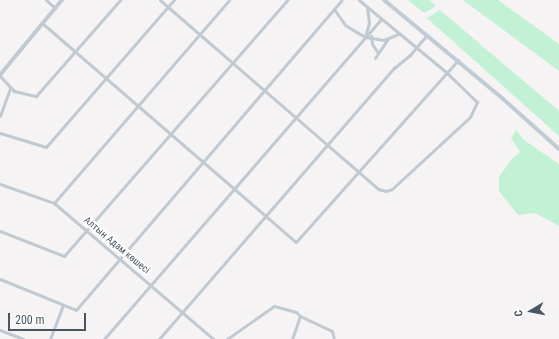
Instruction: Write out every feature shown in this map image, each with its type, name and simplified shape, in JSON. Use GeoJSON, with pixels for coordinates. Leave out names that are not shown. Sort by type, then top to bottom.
{"type":"FeatureCollection","features":[{"type":"Feature","properties":{"kind":"main road"},"geometry":{"type":"LineString","coordinates":[[384,0],[458,60],[559,149]]}},
{"type":"Feature","properties":{"kind":"street"},"geometry":{"type":"LineString","coordinates":[[46,0],[55,8]]}},
{"type":"Feature","properties":{"kind":"street"},"geometry":{"type":"LineString","coordinates":[[62,0],[0,75],[10,88],[28,96],[36,96],[120,0]]}},
{"type":"Feature","properties":{"kind":"street"},"geometry":{"type":"LineString","coordinates":[[160,0],[381,191],[392,189],[470,117],[475,108],[475,99],[446,72],[398,34],[359,0]]}},
{"type":"Feature","properties":{"kind":"street"},"geometry":{"type":"LineString","coordinates":[[0,132],[46,148],[174,0]]}},
{"type":"Feature","properties":{"kind":"street"},"geometry":{"type":"LineString","coordinates":[[54,203],[229,0]]}},
{"type":"Feature","properties":{"kind":"street"},"geometry":{"type":"LineString","coordinates":[[0,231],[64,256],[287,0]]}},
{"type":"Feature","properties":{"kind":"street"},"geometry":{"type":"LineString","coordinates":[[0,280],[76,310],[264,89],[342,0]]}},
{"type":"Feature","properties":{"kind":"street"},"geometry":{"type":"LineString","coordinates":[[365,37],[368,23],[366,7]]}},
{"type":"Feature","properties":{"kind":"street"},"geometry":{"type":"LineString","coordinates":[[334,9],[345,25],[359,31],[365,37]]}},
{"type":"Feature","properties":{"kind":"street"},"geometry":{"type":"LineString","coordinates":[[104,339],[381,19]]}},
{"type":"Feature","properties":{"kind":"street"},"geometry":{"type":"LineString","coordinates":[[42,23],[169,135],[296,242],[458,60]]}},
{"type":"Feature","properties":{"kind":"street"},"geometry":{"type":"LineString","coordinates":[[375,58],[388,39],[398,34]]}},
{"type":"Feature","properties":{"kind":"street"},"geometry":{"type":"LineString","coordinates":[[159,339],[184,313],[328,144],[427,35]]}},
{"type":"Feature","properties":{"kind":"street"},"geometry":{"type":"LineString","coordinates":[[365,37],[371,36],[388,39]]}},
{"type":"Feature","properties":{"kind":"street"},"geometry":{"type":"LineString","coordinates":[[371,36],[372,44],[378,53]]}},
{"type":"Feature","properties":{"kind":"street"},"geometry":{"type":"LineString","coordinates":[[0,116],[10,88]]}},
{"type":"Feature","properties":{"kind":"street","name":"Алтын Адам көшесі"},"geometry":{"type":"LineString","coordinates":[[0,184],[54,203],[151,284],[213,339]]}},
{"type":"Feature","properties":{"kind":"street"},"geometry":{"type":"LineString","coordinates":[[50,339],[64,305]]}},
{"type":"Feature","properties":{"kind":"street"},"geometry":{"type":"LineString","coordinates":[[227,339],[274,306],[296,312],[300,316],[332,331],[334,339]]}},
{"type":"Feature","properties":{"kind":"street"},"geometry":{"type":"LineString","coordinates":[[292,339],[300,316]]}},
{"type":"Feature","properties":{"kind":"street"},"geometry":{"type":"LineString","coordinates":[[0,330],[23,339]]}},
{"type":"Feature","properties":{"kind":"green space"},"geometry":{"type":"Polygon","coordinates":[[[408,0],[429,0],[436,6],[424,13],[408,0]]]}},
{"type":"Feature","properties":{"kind":"green space"},"geometry":{"type":"Polygon","coordinates":[[[463,0],[498,0],[559,44],[559,71],[463,0]]]}},
{"type":"Feature","properties":{"kind":"green space"},"geometry":{"type":"Polygon","coordinates":[[[440,10],[559,111],[559,136],[427,18],[440,10]]]}},
{"type":"Feature","properties":{"kind":"green space"},"geometry":{"type":"Polygon","coordinates":[[[516,130],[524,140],[559,164],[559,226],[535,213],[518,215],[499,191],[499,177],[511,160],[520,152],[511,138],[516,130]]]}}]}
